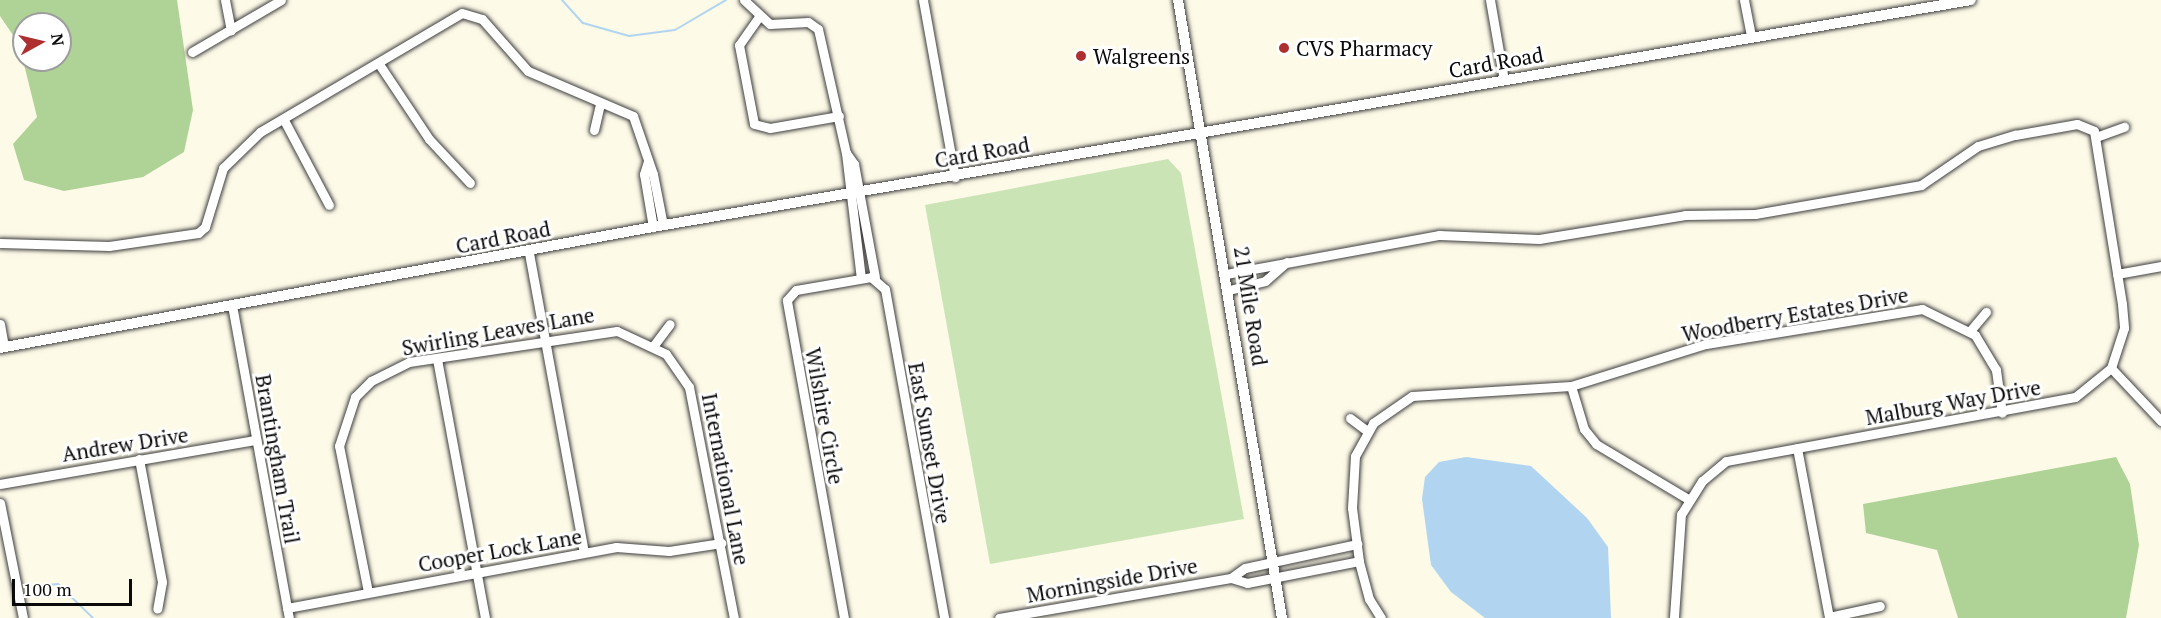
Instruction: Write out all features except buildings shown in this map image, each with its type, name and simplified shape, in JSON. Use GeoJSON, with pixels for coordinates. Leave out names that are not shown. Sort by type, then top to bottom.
{"type":"FeatureCollection","features":[{"type":"Feature","properties":{"kind":"street"},"geometry":{"type":"LineString","coordinates":[[225,0],[231,30]]}},
{"type":"Feature","properties":{"kind":"street"},"geometry":{"type":"LineString","coordinates":[[192,52],[281,0]]}},
{"type":"Feature","properties":{"kind":"street"},"geometry":{"type":"LineString","coordinates":[[744,0],[758,18],[784,27],[814,24],[839,117],[846,153],[847,196],[861,278],[875,277]]}},
{"type":"Feature","properties":{"kind":"street"},"geometry":{"type":"LineString","coordinates":[[923,0],[956,177]]}},
{"type":"Feature","properties":{"kind":"street","name":"21 Mile Road"},"geometry":{"type":"LineString","coordinates":[[1178,0],[1229,290],[1282,618]]}},
{"type":"Feature","properties":{"kind":"street"},"geometry":{"type":"LineString","coordinates":[[1490,0],[1504,80]]}},
{"type":"Feature","properties":{"kind":"street"},"geometry":{"type":"LineString","coordinates":[[1744,0],[1751,37]]}},
{"type":"Feature","properties":{"kind":"street","name":"Card Road"},"geometry":{"type":"LineString","coordinates":[[2,348],[530,253],[658,226],[1202,136],[1504,80],[1971,0]]}},
{"type":"Feature","properties":{"kind":"street"},"geometry":{"type":"LineString","coordinates":[[0,243],[109,246],[198,233],[206,227],[224,166],[260,132],[284,120],[462,13],[472,14],[528,71],[639,122],[648,160],[658,226]]}},
{"type":"Feature","properties":{"kind":"street"},"geometry":{"type":"LineString","coordinates":[[758,18],[739,45],[754,124],[770,128],[839,117]]}},
{"type":"Feature","properties":{"kind":"street"},"geometry":{"type":"LineString","coordinates":[[379,63],[429,139],[470,183]]}},
{"type":"Feature","properties":{"kind":"street"},"geometry":{"type":"LineString","coordinates":[[594,130],[600,104]]}},
{"type":"Feature","properties":{"kind":"street"},"geometry":{"type":"LineString","coordinates":[[284,120],[329,205]]}},
{"type":"Feature","properties":{"kind":"street"},"geometry":{"type":"LineString","coordinates":[[1226,274],[1439,235],[1539,239],[1684,215],[1755,214],[1921,184],[1978,146],[2016,135],[2078,124],[2095,134],[2124,127]]}},
{"type":"Feature","properties":{"kind":"street"},"geometry":{"type":"LineString","coordinates":[[2095,134],[2124,328],[2111,368],[2161,421]]}},
{"type":"Feature","properties":{"kind":"street","name":"East Sunset Drive"},"geometry":{"type":"LineString","coordinates":[[846,153],[861,194],[875,277],[885,289],[944,618]]}},
{"type":"Feature","properties":{"kind":"street"},"geometry":{"type":"LineString","coordinates":[[530,253],[584,552]]}},
{"type":"Feature","properties":{"kind":"street"},"geometry":{"type":"LineString","coordinates":[[1229,290],[1265,281],[1287,262]]}},
{"type":"Feature","properties":{"kind":"street"},"geometry":{"type":"LineString","coordinates":[[2117,274],[2161,266]]}},
{"type":"Feature","properties":{"kind":"street","name":"Wilshire Circle"},"geometry":{"type":"LineString","coordinates":[[844,618],[787,300],[796,290],[861,278]]}},
{"type":"Feature","properties":{"kind":"street","name":"Brantingham Trail"},"geometry":{"type":"LineString","coordinates":[[232,305],[289,618]]}},
{"type":"Feature","properties":{"kind":"street","name":"Woodberry Estates Drive"},"geometry":{"type":"LineString","coordinates":[[1359,561],[1352,479],[1354,456],[1367,431],[1412,396],[1571,386],[1706,344],[1905,309],[1940,314],[1970,331],[1996,370],[2002,413]]}},
{"type":"Feature","properties":{"kind":"street"},"geometry":{"type":"LineString","coordinates":[[1970,331],[1986,312]]}},
{"type":"Feature","properties":{"kind":"street"},"geometry":{"type":"LineString","coordinates":[[0,324],[2,348]]}},
{"type":"Feature","properties":{"kind":"street"},"geometry":{"type":"LineString","coordinates":[[654,345],[670,324]]}},
{"type":"Feature","properties":{"kind":"street","name":"Swirling Leaves Lane"},"geometry":{"type":"LineString","coordinates":[[368,592],[339,446],[344,419],[371,381],[409,362],[608,330],[654,345],[666,354]]}},
{"type":"Feature","properties":{"kind":"street","name":"International Lane"},"geometry":{"type":"LineString","coordinates":[[666,354],[695,402],[734,618]]}},
{"type":"Feature","properties":{"kind":"street"},"geometry":{"type":"LineString","coordinates":[[437,359],[485,618]]}},
{"type":"Feature","properties":{"kind":"street","name":"Malburg Way Drive"},"geometry":{"type":"LineString","coordinates":[[1674,618],[1681,514],[1688,499],[1726,461],[2002,413],[2075,397],[2111,368]]}},
{"type":"Feature","properties":{"kind":"street"},"geometry":{"type":"LineString","coordinates":[[1571,386],[1584,429],[1596,444],[1688,499]]}},
{"type":"Feature","properties":{"kind":"street"},"geometry":{"type":"LineString","coordinates":[[1350,418],[1367,431]]}},
{"type":"Feature","properties":{"kind":"street","name":"Andrew Drive"},"geometry":{"type":"LineString","coordinates":[[0,484],[256,440]]}},
{"type":"Feature","properties":{"kind":"street"},"geometry":{"type":"LineString","coordinates":[[1797,448],[1829,618],[1880,606]]}},
{"type":"Feature","properties":{"kind":"street"},"geometry":{"type":"LineString","coordinates":[[139,459],[162,582],[157,609]]}},
{"type":"Feature","properties":{"kind":"street"},"geometry":{"type":"LineString","coordinates":[[0,503],[5,554],[24,618]]}},
{"type":"Feature","properties":{"kind":"street","name":"Cooper Lock Lane"},"geometry":{"type":"LineString","coordinates":[[287,608],[616,547],[669,551],[721,543]]}},
{"type":"Feature","properties":{"kind":"street","name":"Morningside Drive"},"geometry":{"type":"LineString","coordinates":[[999,618],[1231,578],[1273,561],[1357,544]]}},
{"type":"Feature","properties":{"kind":"street"},"geometry":{"type":"LineString","coordinates":[[1359,561],[1369,600],[1381,618]]}},
{"type":"Feature","properties":{"kind":"street","name":"Morningside Drive"},"geometry":{"type":"LineString","coordinates":[[1231,578],[1247,583],[1359,561]]}},
{"type":"Feature","properties":{"kind":"green space"},"geometry":{"type":"Polygon","coordinates":[[[0,0],[177,0],[193,110],[184,152],[143,177],[64,191],[24,180],[13,144],[37,117],[26,72],[72,72],[72,12],[12,12],[12,34],[0,16],[0,0]]]}},
{"type":"Feature","properties":{"kind":"green space"},"geometry":{"type":"Polygon","coordinates":[[[1168,159],[1181,173],[1244,519],[990,564],[925,205],[1168,159]]]}},
{"type":"Feature","properties":{"kind":"green space"},"geometry":{"type":"Polygon","coordinates":[[[2116,457],[2130,484],[2139,545],[2126,618],[1958,618],[1937,550],[1866,533],[1863,504],[2116,457]]]}},
{"type":"Feature","properties":{"kind":"water"},"geometry":{"type":"Polygon","coordinates":[[[1466,457],[1531,466],[1587,518],[1608,547],[1611,618],[1485,618],[1451,592],[1431,565],[1422,499],[1425,477],[1439,462],[1466,457]]]}},
{"type":"Feature","properties":{"kind":"waterway"},"geometry":{"type":"LineString","coordinates":[[562,0],[583,23],[629,36],[675,30],[726,0]]}},
{"type":"Feature","properties":{"kind":"waterway"},"geometry":{"type":"LineString","coordinates":[[47,585],[58,584],[93,618]]}},
{"type":"Feature","properties":{"kind":"place","name":"CVS Pharmacy"},"geometry":{"type":"Point","coordinates":[1284,48]}},
{"type":"Feature","properties":{"kind":"place","name":"Walgreens"},"geometry":{"type":"Point","coordinates":[1081,56]}}]}
